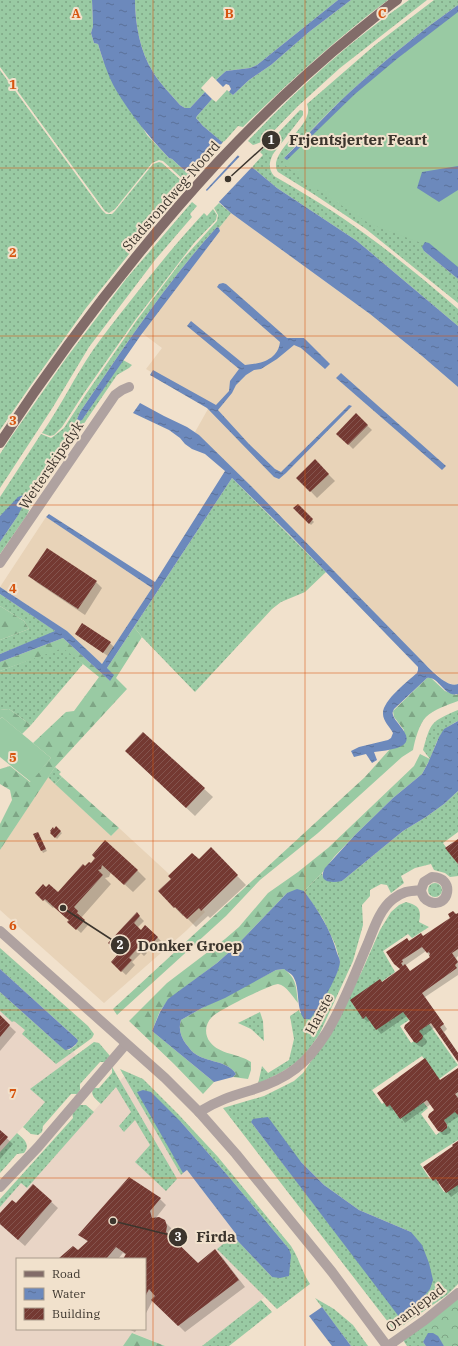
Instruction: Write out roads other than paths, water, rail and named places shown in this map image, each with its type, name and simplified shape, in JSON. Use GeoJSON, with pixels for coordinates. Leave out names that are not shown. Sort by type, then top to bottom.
{"type":"FeatureCollection","features":[{"type":"Feature","properties":{"kind":"main road","name":"Stadsrondweg-Noord"},"geometry":{"type":"LineString","coordinates":[[0,443],[84,323],[134,259],[187,196],[242,137],[294,85],[337,47],[397,0]]}},
{"type":"Feature","properties":{"kind":"street","name":"Wetterskipsdyk"},"geometry":{"type":"LineString","coordinates":[[0,563],[115,395],[129,387]]}},
{"type":"Feature","properties":{"kind":"street","name":"Harste"},"geometry":{"type":"LineString","coordinates":[[200,1112],[217,1101],[273,1082],[286,1075],[308,1059],[335,1017],[381,913],[392,900],[404,892],[421,890]]}},
{"type":"Feature","properties":{"kind":"street"},"geometry":{"type":"LineString","coordinates":[[0,931],[165,1078],[200,1112],[327,1266],[388,1346]]}},
{"type":"Feature","properties":{"kind":"street"},"geometry":{"type":"LineString","coordinates":[[0,1187],[38,1147],[126,1044]]}},
{"type":"Feature","properties":{"kind":"street","name":"Oranjepad"},"geometry":{"type":"LineString","coordinates":[[388,1346],[425,1320],[458,1293]]}},
{"type":"Feature","properties":{"kind":"water"},"geometry":{"type":"Polygon","coordinates":[[[92,0],[135,0],[137,28],[148,64],[162,85],[180,105],[185,108],[190,108],[205,92],[212,99],[196,118],[203,126],[277,188],[357,241],[458,326],[458,387],[370,314],[231,213],[172,159],[169,158],[147,134],[113,85],[98,44],[94,43],[91,33],[93,26],[92,0]]]}},
{"type":"Feature","properties":{"kind":"water"},"geometry":{"type":"Polygon","coordinates":[[[338,0],[351,0],[309,32],[271,65],[249,80],[233,95],[229,92],[231,89],[229,85],[226,84],[223,87],[216,80],[226,71],[250,68],[257,65],[338,0]]]}},
{"type":"Feature","properties":{"kind":"water"},"geometry":{"type":"Polygon","coordinates":[[[458,5],[458,12],[398,58],[355,94],[287,160],[284,158],[364,79],[417,35],[458,5]]]}},
{"type":"Feature","properties":{"kind":"water"},"geometry":{"type":"Polygon","coordinates":[[[458,166],[458,190],[439,202],[417,188],[422,172],[458,166]]]}},
{"type":"Feature","properties":{"kind":"water"},"geometry":{"type":"Polygon","coordinates":[[[217,227],[220,231],[141,335],[82,420],[79,421],[77,419],[80,412],[145,317],[180,271],[217,227]]]}},
{"type":"Feature","properties":{"kind":"water"},"geometry":{"type":"Polygon","coordinates":[[[425,242],[429,243],[458,267],[458,279],[424,251],[422,247],[425,242]]]}},
{"type":"Feature","properties":{"kind":"water"},"geometry":{"type":"Polygon","coordinates":[[[223,283],[287,338],[304,338],[330,364],[325,369],[301,348],[294,345],[277,359],[261,369],[254,370],[246,375],[236,385],[232,393],[218,410],[249,444],[275,469],[281,472],[349,405],[352,406],[279,479],[274,477],[207,408],[150,375],[153,370],[216,405],[229,391],[230,381],[239,369],[187,326],[191,321],[245,365],[257,364],[267,360],[276,353],[280,342],[217,287],[219,284],[223,283]]]}},
{"type":"Feature","properties":{"kind":"water"},"geometry":{"type":"Polygon","coordinates":[[[341,373],[446,466],[442,470],[336,378],[341,373]]]}},
{"type":"Feature","properties":{"kind":"water"},"geometry":{"type":"Polygon","coordinates":[[[140,403],[187,427],[199,435],[439,678],[449,684],[458,684],[458,694],[453,694],[445,690],[435,680],[427,678],[394,709],[393,715],[406,736],[404,745],[394,749],[374,752],[377,760],[372,763],[366,754],[354,757],[351,751],[359,747],[391,738],[393,733],[384,719],[384,709],[391,697],[417,673],[418,667],[289,534],[232,478],[107,668],[114,675],[110,681],[63,638],[0,662],[0,654],[55,631],[0,594],[0,587],[67,631],[102,664],[152,588],[46,517],[49,514],[155,582],[225,471],[205,454],[192,449],[169,430],[133,413],[140,403]]]}},
{"type":"Feature","properties":{"kind":"water"},"geometry":{"type":"Polygon","coordinates":[[[26,494],[27,498],[17,517],[0,542],[0,516],[18,497],[26,494]]]}},
{"type":"Feature","properties":{"kind":"water"},"geometry":{"type":"Polygon","coordinates":[[[458,721],[458,791],[444,804],[403,831],[342,881],[330,882],[324,879],[323,873],[325,868],[355,835],[393,798],[422,774],[444,729],[458,721]]]}},
{"type":"Feature","properties":{"kind":"water"},"geometry":{"type":"Polygon","coordinates":[[[297,889],[304,891],[328,928],[340,961],[336,975],[323,1000],[310,1019],[304,1019],[301,1014],[295,980],[292,975],[284,969],[276,970],[181,1020],[181,1036],[194,1053],[205,1059],[227,1066],[236,1074],[233,1077],[214,1082],[152,1031],[160,1012],[168,999],[217,963],[236,946],[287,893],[297,889]]]}},
{"type":"Feature","properties":{"kind":"water"},"geometry":{"type":"Polygon","coordinates":[[[0,969],[77,1039],[78,1041],[74,1046],[65,1050],[0,992],[0,969]]]}},
{"type":"Feature","properties":{"kind":"water"},"geometry":{"type":"Polygon","coordinates":[[[143,1090],[151,1092],[181,1122],[289,1249],[291,1255],[289,1276],[280,1278],[272,1277],[233,1236],[236,1234],[187,1170],[183,1173],[137,1092],[143,1090]]]}},
{"type":"Feature","properties":{"kind":"water"},"geometry":{"type":"Polygon","coordinates":[[[268,1117],[301,1162],[324,1185],[359,1210],[411,1232],[422,1245],[429,1263],[433,1280],[430,1289],[418,1304],[400,1318],[251,1122],[253,1119],[268,1117]]]}},
{"type":"Feature","properties":{"kind":"water"},"geometry":{"type":"Polygon","coordinates":[[[322,1307],[351,1346],[332,1346],[309,1316],[322,1307]]]}},
{"type":"Feature","properties":{"kind":"water"},"geometry":{"type":"Polygon","coordinates":[[[428,1333],[433,1333],[438,1336],[444,1346],[426,1346],[423,1342],[428,1333]]]}},
{"type":"Feature","properties":{"kind":"place","name":"Frjentsjerter Feart"},"geometry":{"type":"Point","coordinates":[228,179]}},
{"type":"Feature","properties":{"kind":"place","name":"Donker Groep"},"geometry":{"type":"Point","coordinates":[63,908]}},
{"type":"Feature","properties":{"kind":"place","name":"Firda"},"geometry":{"type":"Point","coordinates":[113,1221]}}]}
